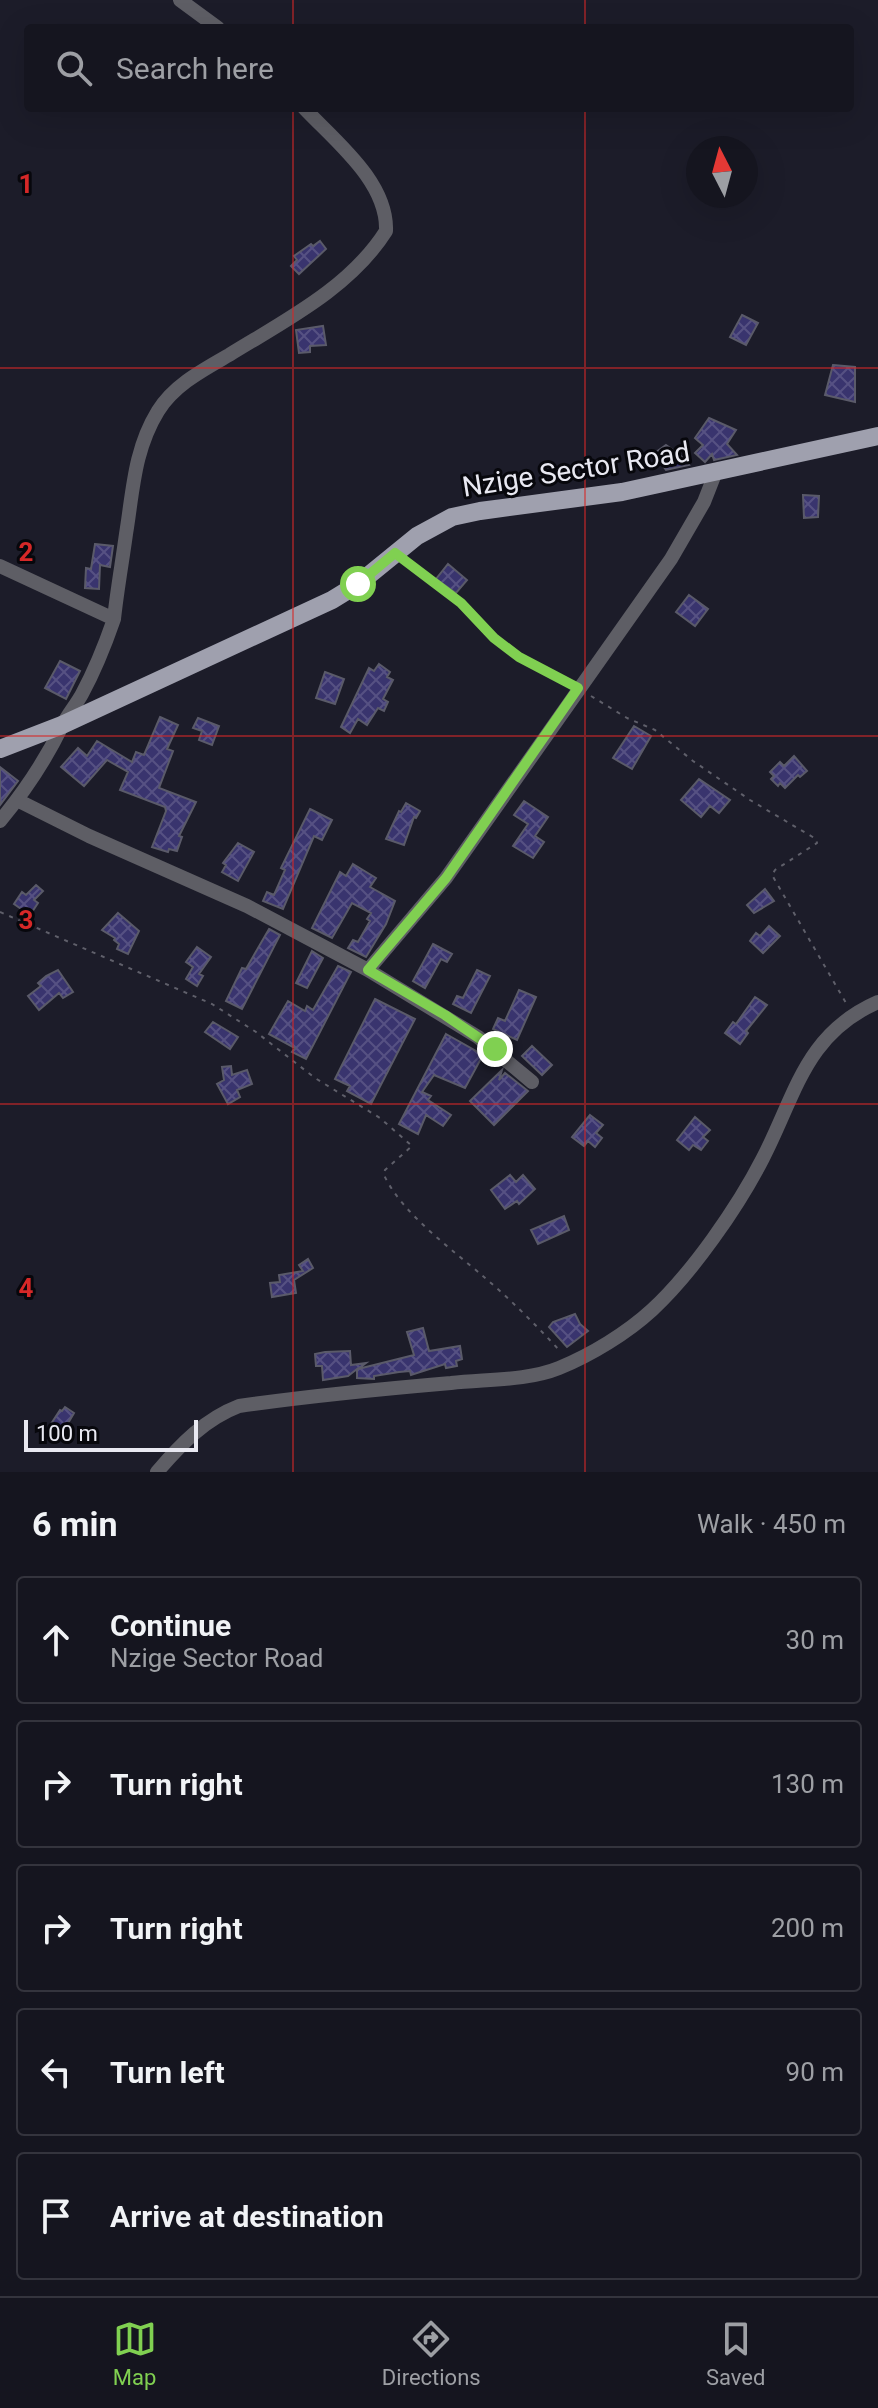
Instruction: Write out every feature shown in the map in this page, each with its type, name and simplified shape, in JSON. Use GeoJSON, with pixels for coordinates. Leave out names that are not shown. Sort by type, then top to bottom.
{"type":"FeatureCollection","features":[{"type":"Feature","properties":{"kind":"main road","name":"Nzige Sector Road"},"geometry":{"type":"LineString","coordinates":[[0,749],[62,725],[332,600],[358,584],[428,529],[452,517],[622,492],[878,436]]}},
{"type":"Feature","properties":{"kind":"street"},"geometry":{"type":"LineString","coordinates":[[180,0],[213,24]]}},
{"type":"Feature","properties":{"kind":"street"},"geometry":{"type":"LineString","coordinates":[[0,821],[54,745],[93,671],[114,619],[135,467],[142,442],[159,409],[187,380],[295,316],[321,296],[360,263],[386,231],[384,211],[370,183],[308,112]]}},
{"type":"Feature","properties":{"kind":"street"},"geometry":{"type":"LineString","coordinates":[[368,970],[446,878],[671,559],[704,502],[715,474]]}},
{"type":"Feature","properties":{"kind":"street"},"geometry":{"type":"LineString","coordinates":[[0,566],[114,619]]}},
{"type":"Feature","properties":{"kind":"street"},"geometry":{"type":"LineString","coordinates":[[17,800],[89,836],[247,906],[368,970],[478,1037],[532,1082]]}},
{"type":"Feature","properties":{"kind":"street"},"geometry":{"type":"LineString","coordinates":[[157,1472],[176,1449],[206,1423],[239,1406],[493,1380],[550,1371],[650,1313],[728,1216],[756,1171],[811,1056],[825,1038],[852,1015],[878,1002]]}},
{"type":"Feature","properties":{"kind":"path"},"geometry":{"type":"LineString","coordinates":[[395,553],[461,603],[494,638],[519,657],[627,718],[655,730],[693,761],[750,800],[817,839],[817,843],[772,875],[852,1015]]}},
{"type":"Feature","properties":{"kind":"path"},"geometry":{"type":"LineString","coordinates":[[0,912],[212,1004],[412,1143],[411,1148],[385,1170],[384,1175],[393,1192],[426,1227],[499,1290],[570,1362]]}},
{"type":"Feature","properties":{"kind":"building"},"geometry":{"type":"Polygon","coordinates":[[[320,241],[326,249],[299,274],[291,266],[297,260],[294,256],[320,241]]]}},
{"type":"Feature","properties":{"kind":"building"},"geometry":{"type":"Polygon","coordinates":[[[742,315],[758,323],[746,345],[730,337],[742,315]]]}},
{"type":"Feature","properties":{"kind":"building"},"geometry":{"type":"Polygon","coordinates":[[[323,326],[326,345],[310,346],[310,352],[299,353],[296,330],[323,326]]]}},
{"type":"Feature","properties":{"kind":"building"},"geometry":{"type":"Polygon","coordinates":[[[833,365],[855,367],[855,402],[825,395],[833,365]]]}},
{"type":"Feature","properties":{"kind":"building"},"geometry":{"type":"Polygon","coordinates":[[[709,418],[736,430],[727,444],[737,455],[714,460],[712,454],[705,462],[695,453],[703,445],[695,438],[709,418]]]}},
{"type":"Feature","properties":{"kind":"building"},"geometry":{"type":"Polygon","coordinates":[[[666,445],[689,465],[666,470],[652,455],[666,445]]]}},
{"type":"Feature","properties":{"kind":"building"},"geometry":{"type":"Polygon","coordinates":[[[803,495],[819,496],[818,517],[804,518],[803,495]]]}},
{"type":"Feature","properties":{"kind":"building"},"geometry":{"type":"Polygon","coordinates":[[[95,544],[113,546],[110,567],[100,565],[99,589],[85,588],[86,568],[91,569],[95,544]]]}},
{"type":"Feature","properties":{"kind":"building"},"geometry":{"type":"Polygon","coordinates":[[[448,564],[467,580],[456,593],[436,579],[448,564]]]}},
{"type":"Feature","properties":{"kind":"building"},"geometry":{"type":"Polygon","coordinates":[[[689,595],[708,609],[695,626],[676,612],[689,595]]]}},
{"type":"Feature","properties":{"kind":"building"},"geometry":{"type":"Polygon","coordinates":[[[60,661],[80,671],[66,699],[45,688],[60,661]]]}},
{"type":"Feature","properties":{"kind":"building"},"geometry":{"type":"Polygon","coordinates":[[[379,664],[390,672],[387,677],[393,680],[383,699],[388,702],[384,711],[378,708],[367,725],[358,719],[350,733],[341,727],[369,668],[374,671],[379,664]]]}},
{"type":"Feature","properties":{"kind":"building"},"geometry":{"type":"Polygon","coordinates":[[[325,672],[344,679],[335,704],[316,698],[325,672]]]}},
{"type":"Feature","properties":{"kind":"building"},"geometry":{"type":"Polygon","coordinates":[[[160,717],[178,725],[167,749],[173,751],[159,788],[196,802],[179,836],[182,837],[177,851],[169,849],[168,852],[152,847],[165,807],[120,790],[128,772],[107,760],[84,786],[61,767],[78,748],[87,756],[97,741],[132,762],[136,752],[144,755],[160,717]]]}},
{"type":"Feature","properties":{"kind":"building"},"geometry":{"type":"Polygon","coordinates":[[[198,718],[219,726],[212,745],[199,740],[202,731],[193,728],[198,718]]]}},
{"type":"Feature","properties":{"kind":"building"},"geometry":{"type":"Polygon","coordinates":[[[634,726],[651,736],[632,769],[613,758],[634,726]]]}},
{"type":"Feature","properties":{"kind":"building"},"geometry":{"type":"Polygon","coordinates":[[[794,756],[807,771],[785,788],[780,783],[778,786],[771,779],[774,776],[770,772],[780,762],[784,766],[794,756]]]}},
{"type":"Feature","properties":{"kind":"building"},"geometry":{"type":"Polygon","coordinates":[[[0,767],[18,781],[0,805],[0,767]]]}},
{"type":"Feature","properties":{"kind":"building"},"geometry":{"type":"Polygon","coordinates":[[[699,779],[730,800],[719,813],[710,806],[701,817],[681,800],[699,779]]]}},
{"type":"Feature","properties":{"kind":"building"},"geometry":{"type":"Polygon","coordinates":[[[524,801],[548,817],[535,836],[544,842],[533,858],[513,846],[528,824],[514,815],[524,801]]]}},
{"type":"Feature","properties":{"kind":"building"},"geometry":{"type":"Polygon","coordinates":[[[406,803],[420,811],[414,817],[404,845],[386,839],[406,803]]]}},
{"type":"Feature","properties":{"kind":"building"},"geometry":{"type":"Polygon","coordinates":[[[310,809],[332,820],[322,840],[314,836],[283,909],[263,901],[267,892],[274,895],[285,870],[281,868],[310,809]]]}},
{"type":"Feature","properties":{"kind":"building"},"geometry":{"type":"Polygon","coordinates":[[[238,843],[254,852],[238,881],[222,872],[226,865],[223,863],[238,843]]]}},
{"type":"Feature","properties":{"kind":"building"},"geometry":{"type":"Polygon","coordinates":[[[353,864],[376,878],[370,887],[395,901],[386,924],[366,957],[348,948],[353,940],[358,942],[371,913],[352,903],[332,938],[312,928],[340,872],[346,876],[353,864]]]}},
{"type":"Feature","properties":{"kind":"building"},"geometry":{"type":"Polygon","coordinates":[[[36,885],[43,891],[34,900],[38,903],[30,915],[14,904],[22,892],[26,895],[36,885]]]}},
{"type":"Feature","properties":{"kind":"building"},"geometry":{"type":"Polygon","coordinates":[[[765,889],[774,901],[754,913],[747,905],[765,889]]]}},
{"type":"Feature","properties":{"kind":"building"},"geometry":{"type":"Polygon","coordinates":[[[118,913],[139,931],[128,954],[117,949],[119,944],[115,938],[102,930],[118,913]]]}},
{"type":"Feature","properties":{"kind":"building"},"geometry":{"type":"Polygon","coordinates":[[[769,926],[780,936],[763,953],[750,941],[756,933],[760,936],[769,926]]]}},
{"type":"Feature","properties":{"kind":"building"},"geometry":{"type":"Polygon","coordinates":[[[269,929],[280,935],[242,1009],[226,1001],[242,968],[246,969],[269,929]]]}},
{"type":"Feature","properties":{"kind":"building"},"geometry":{"type":"Polygon","coordinates":[[[433,944],[452,954],[447,962],[441,959],[425,988],[413,981],[433,944]]]}},
{"type":"Feature","properties":{"kind":"building"},"geometry":{"type":"Polygon","coordinates":[[[197,947],[211,957],[199,974],[203,976],[197,986],[186,979],[193,967],[186,962],[197,947]]]}},
{"type":"Feature","properties":{"kind":"building"},"geometry":{"type":"Polygon","coordinates":[[[312,951],[323,958],[307,988],[296,983],[312,951]]]}},
{"type":"Feature","properties":{"kind":"building"},"geometry":{"type":"Polygon","coordinates":[[[338,966],[351,972],[306,1059],[292,1052],[295,1048],[269,1034],[288,1001],[305,1011],[307,1006],[313,1010],[338,966]]]}},
{"type":"Feature","properties":{"kind":"building"},"geometry":{"type":"Polygon","coordinates":[[[58,970],[73,992],[63,998],[59,993],[39,1010],[28,996],[41,986],[38,983],[46,976],[58,970]]]}},
{"type":"Feature","properties":{"kind":"building"},"geometry":{"type":"Polygon","coordinates":[[[477,970],[490,976],[471,1013],[453,1004],[457,996],[463,998],[477,970]]]}},
{"type":"Feature","properties":{"kind":"building"},"geometry":{"type":"Polygon","coordinates":[[[519,990],[536,997],[517,1040],[493,1029],[498,1018],[505,1021],[519,990]]]}},
{"type":"Feature","properties":{"kind":"building"},"geometry":{"type":"Polygon","coordinates":[[[755,997],[767,1005],[746,1031],[748,1033],[740,1044],[725,1033],[733,1022],[736,1024],[755,997]]]}},
{"type":"Feature","properties":{"kind":"building"},"geometry":{"type":"Polygon","coordinates":[[[375,999],[415,1019],[371,1104],[347,1091],[350,1086],[335,1079],[375,999]]]}},
{"type":"Feature","properties":{"kind":"building"},"geometry":{"type":"Polygon","coordinates":[[[213,1022],[238,1037],[230,1049],[205,1032],[213,1022]]]}},
{"type":"Feature","properties":{"kind":"building"},"geometry":{"type":"Polygon","coordinates":[[[446,1034],[483,1055],[465,1088],[434,1075],[422,1092],[431,1096],[428,1100],[451,1115],[443,1126],[426,1115],[418,1134],[399,1124],[446,1034]]]}},
{"type":"Feature","properties":{"kind":"building"},"geometry":{"type":"Polygon","coordinates":[[[532,1046],[552,1065],[542,1075],[522,1056],[532,1046]]]}},
{"type":"Feature","properties":{"kind":"building"},"geometry":{"type":"Polygon","coordinates":[[[231,1066],[232,1075],[247,1070],[252,1084],[237,1090],[240,1097],[228,1104],[217,1084],[224,1080],[222,1067],[231,1066]]]}},
{"type":"Feature","properties":{"kind":"building"},"geometry":{"type":"Polygon","coordinates":[[[502,1070],[499,1080],[505,1073],[528,1091],[494,1125],[470,1101],[502,1070]]]}},
{"type":"Feature","properties":{"kind":"building"},"geometry":{"type":"Polygon","coordinates":[[[590,1115],[603,1125],[596,1133],[602,1138],[595,1147],[588,1141],[584,1146],[572,1137],[590,1115]]]}},
{"type":"Feature","properties":{"kind":"building"},"geometry":{"type":"Polygon","coordinates":[[[695,1117],[710,1130],[703,1137],[708,1141],[701,1150],[693,1145],[689,1150],[677,1140],[695,1117]]]}},
{"type":"Feature","properties":{"kind":"building"},"geometry":{"type":"Polygon","coordinates":[[[510,1175],[516,1182],[523,1175],[535,1189],[519,1204],[517,1201],[505,1209],[491,1190],[510,1175]]]}},
{"type":"Feature","properties":{"kind":"building"},"geometry":{"type":"Polygon","coordinates":[[[564,1216],[569,1230],[538,1244],[531,1230],[564,1216]]]}},
{"type":"Feature","properties":{"kind":"building"},"geometry":{"type":"Polygon","coordinates":[[[308,1259],[313,1268],[294,1280],[296,1293],[272,1297],[270,1283],[280,1282],[279,1275],[303,1271],[299,1265],[308,1259]]]}},
{"type":"Feature","properties":{"kind":"building"},"geometry":{"type":"Polygon","coordinates":[[[575,1314],[588,1331],[567,1347],[549,1327],[553,1322],[575,1314]]]}},
{"type":"Feature","properties":{"kind":"building"},"geometry":{"type":"Polygon","coordinates":[[[423,1328],[429,1351],[460,1346],[462,1359],[456,1361],[457,1366],[446,1368],[445,1364],[411,1375],[410,1371],[399,1372],[374,1376],[374,1379],[357,1378],[357,1369],[348,1376],[323,1380],[322,1366],[316,1366],[315,1354],[325,1352],[350,1351],[351,1365],[366,1363],[358,1369],[414,1355],[407,1332],[423,1328]]]}},
{"type":"Feature","properties":{"kind":"building"},"geometry":{"type":"Polygon","coordinates":[[[65,1407],[74,1413],[61,1435],[49,1427],[65,1407]]]}},
{"type":"Feature","properties":{"kind":"route"},"geometry":{"type":"LineString","coordinates":[[358,584],[395,553],[461,603],[494,638],[519,657],[578,688],[446,878],[368,970],[445,1015],[495,1049]]}}]}
